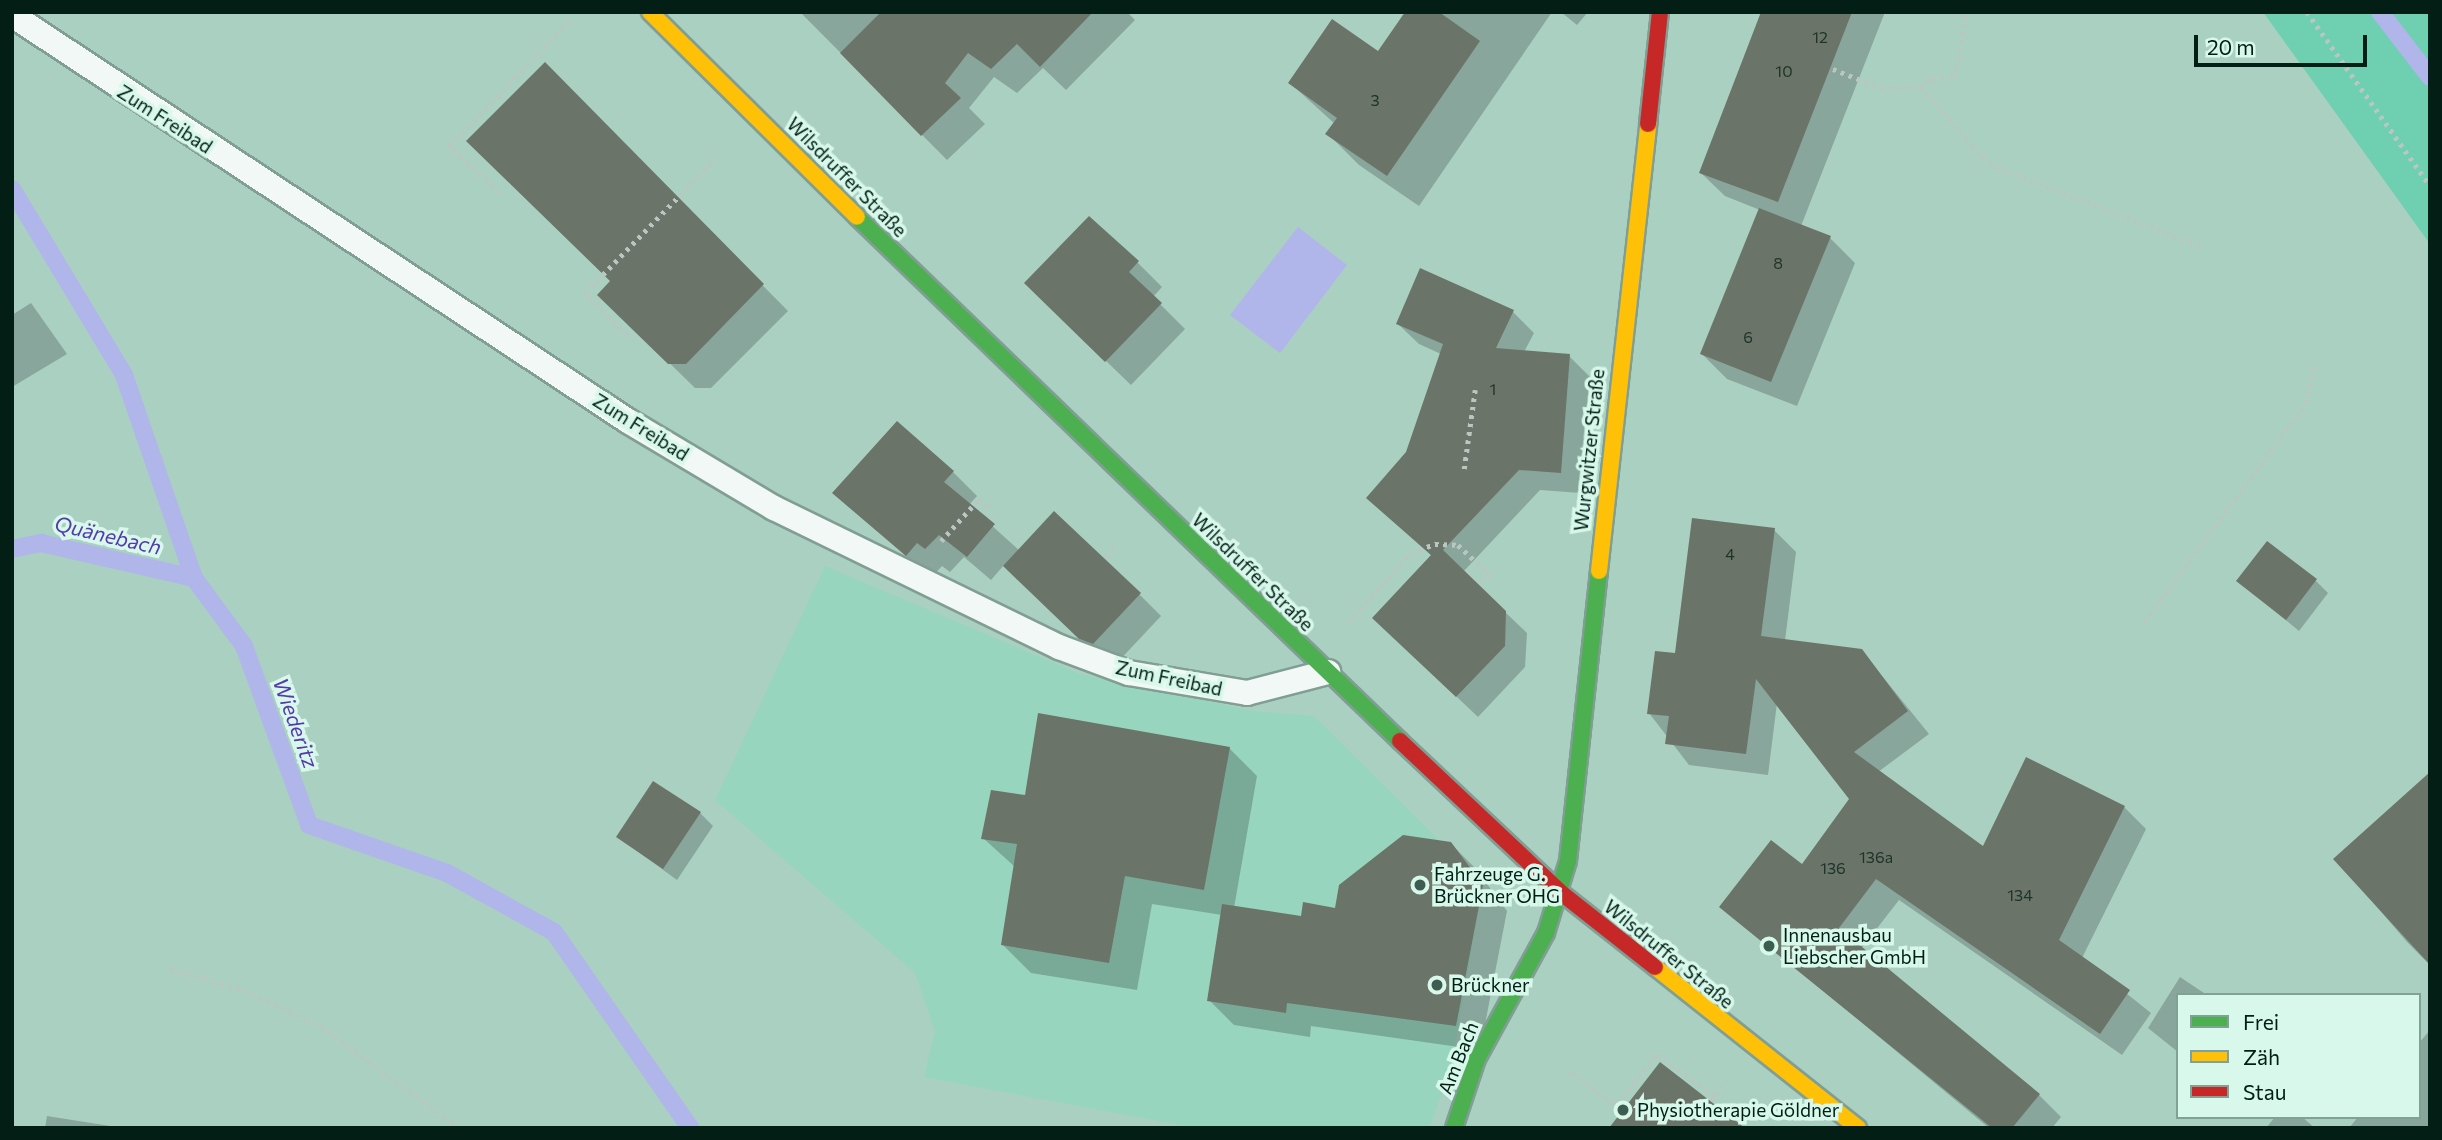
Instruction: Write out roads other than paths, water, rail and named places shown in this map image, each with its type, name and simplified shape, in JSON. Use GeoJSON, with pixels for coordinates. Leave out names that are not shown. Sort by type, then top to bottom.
{"type":"FeatureCollection","features":[{"type":"Feature","properties":{"kind":"main road","name":"Wilsdruffer Straße"},"geometry":{"type":"LineString","coordinates":[[650,12],[1328,672],[1560,892],[1858,1128]]}},
{"type":"Feature","properties":{"kind":"main road","name":"Wurgwitzer Straße"},"geometry":{"type":"LineString","coordinates":[[1560,892],[1577,802],[1660,12]]}},
{"type":"Feature","properties":{"kind":"main road","name":"Am Bach"},"geometry":{"type":"LineString","coordinates":[[1454,1128],[1477,1059],[1546,933],[1560,892]]}},
{"type":"Feature","properties":{"kind":"lane","name":"Zum Freibad"},"geometry":{"type":"LineString","coordinates":[[12,15],[628,421],[774,508],[987,613],[1129,673],[1225,691],[1269,691],[1328,672]]}},
{"type":"Feature","properties":{"kind":"water"},"geometry":{"type":"Polygon","coordinates":[[[1298,227],[1347,265],[1280,353],[1230,315],[1298,227]]]}},
{"type":"Feature","properties":{"kind":"waterway"},"geometry":{"type":"LineString","coordinates":[[2380,12],[2430,77]]}},
{"type":"Feature","properties":{"kind":"waterway","name":"Wiederitz"},"geometry":{"type":"LineString","coordinates":[[12,189],[124,375],[194,578],[244,646],[309,825],[447,873],[554,932],[690,1128]]}},
{"type":"Feature","properties":{"kind":"waterway","name":"Quänebach"},"geometry":{"type":"LineString","coordinates":[[12,549],[41,543],[194,578]]}},
{"type":"Feature","properties":{"kind":"place","name":"Fahrzeuge G. Brückner OHG"},"geometry":{"type":"Point","coordinates":[1420,885]}},
{"type":"Feature","properties":{"kind":"place","name":"Innenausbau Liebscher GmbH"},"geometry":{"type":"Point","coordinates":[1769,946]}},
{"type":"Feature","properties":{"kind":"place","name":"Brückner"},"geometry":{"type":"Point","coordinates":[1437,985]}},
{"type":"Feature","properties":{"kind":"place","name":"Physiotherapie Göldner"},"geometry":{"type":"Point","coordinates":[1623,1110]}}]}
